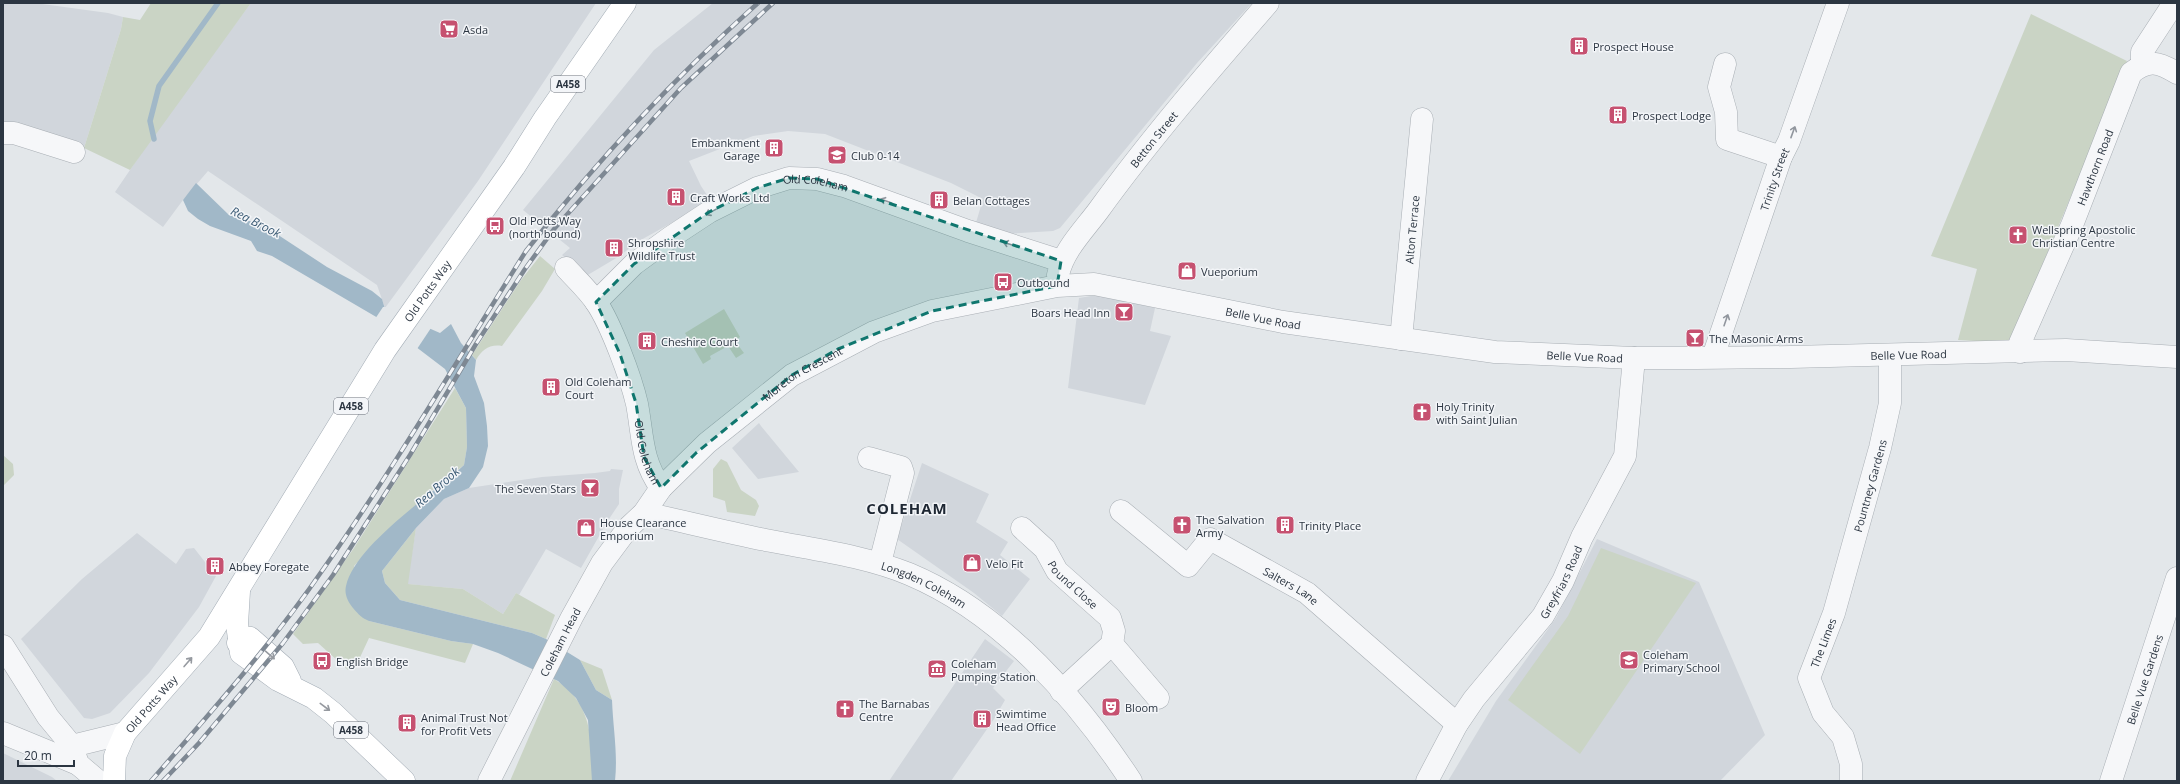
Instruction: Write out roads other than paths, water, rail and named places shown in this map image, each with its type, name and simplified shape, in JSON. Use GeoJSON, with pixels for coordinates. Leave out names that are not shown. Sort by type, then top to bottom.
{"type":"FeatureCollection","features":[{"type":"Feature","properties":{"kind":"main road","name":"Old Potts Way"},"geometry":{"type":"LineString","coordinates":[[114,781],[115,756],[125,733],[209,637],[385,350],[514,167],[545,118],[625,3]]}},
{"type":"Feature","properties":{"kind":"main road","name":"Old Potts Way"},"geometry":{"type":"LineString","coordinates":[[238,643],[237,624],[240,586]]}},
{"type":"Feature","properties":{"kind":"main road","name":"A458"},"geometry":{"type":"LineString","coordinates":[[209,637],[238,643],[250,638],[283,667],[292,687],[314,698],[333,713],[404,781]]}},
{"type":"Feature","properties":{"kind":"street","name":"Betton Street"},"geometry":{"type":"LineString","coordinates":[[1057,286],[1054,258],[1112,191],[1268,3]]}},
{"type":"Feature","properties":{"kind":"street","name":"Trinity Street"},"geometry":{"type":"LineString","coordinates":[[1713,357],[1781,156],[1790,141],[1838,3]]}},
{"type":"Feature","properties":{"kind":"street"},"geometry":{"type":"LineString","coordinates":[[2174,3],[2142,52],[2142,65],[2155,63],[2177,73]]}},
{"type":"Feature","properties":{"kind":"street"},"geometry":{"type":"LineString","coordinates":[[1725,64],[1719,87],[1726,112],[1727,139],[1781,156]]}},
{"type":"Feature","properties":{"kind":"street","name":"Hawthorn Road"},"geometry":{"type":"LineString","coordinates":[[2020,352],[2020,343],[2072,225],[2131,73],[2142,65]]}},
{"type":"Feature","properties":{"kind":"street","name":"Alton Terrace"},"geometry":{"type":"LineString","coordinates":[[1401,339],[1422,119]]}},
{"type":"Feature","properties":{"kind":"street"},"geometry":{"type":"LineString","coordinates":[[3,133],[14,133],[74,152]]}},
{"type":"Feature","properties":{"kind":"street","name":"Old Coleham"},"geometry":{"type":"LineString","coordinates":[[596,302],[634,264],[709,212],[757,188],[789,178],[817,179],[844,186],[968,231],[1054,258]]}},
{"type":"Feature","properties":{"kind":"street","name":"Old Coleham"},"geometry":{"type":"LineString","coordinates":[[566,268],[596,302],[620,354],[636,403],[644,457],[651,474],[661,488]]}},
{"type":"Feature","properties":{"kind":"street","name":"Belle Vue Road"},"geometry":{"type":"LineString","coordinates":[[998,296],[1057,286],[1094,284],[1283,322],[1495,352],[1634,358],[1890,355],[2066,350],[2177,357]]}},
{"type":"Feature","properties":{"kind":"street","name":"Moreton Crescent"},"geometry":{"type":"LineString","coordinates":[[644,513],[661,488],[707,442],[792,375],[838,349],[909,318],[954,305],[998,296]]}},
{"type":"Feature","properties":{"kind":"street","name":"Pountney Gardens"},"geometry":{"type":"LineString","coordinates":[[1834,613],[1880,448],[1890,403],[1890,355]]}},
{"type":"Feature","properties":{"kind":"street","name":"Greyfriars Road"},"geometry":{"type":"LineString","coordinates":[[1427,781],[1457,724],[1474,699],[1543,616],[1563,581],[1582,537],[1625,456],[1634,358]]}},
{"type":"Feature","properties":{"kind":"street"},"geometry":{"type":"LineString","coordinates":[[869,458],[901,467],[903,473],[880,564]]}},
{"type":"Feature","properties":{"kind":"street","name":"Salters Lane"},"geometry":{"type":"LineString","coordinates":[[1121,511],[1188,566],[1210,538],[1307,594],[1457,724]]}},
{"type":"Feature","properties":{"kind":"street","name":"Longden Coleham"},"geometry":{"type":"LineString","coordinates":[[644,513],[740,535],[880,564],[909,574],[949,593],[999,630],[1028,654],[1061,691],[1116,758],[1131,781]]}},
{"type":"Feature","properties":{"kind":"street","name":"Coleham Head"},"geometry":{"type":"LineString","coordinates":[[490,781],[542,675],[602,563],[628,528],[644,513]]}},
{"type":"Feature","properties":{"kind":"street","name":"Pound Close"},"geometry":{"type":"LineString","coordinates":[[1022,528],[1045,549],[1057,571],[1110,618],[1114,631],[1112,644]]}},
{"type":"Feature","properties":{"kind":"street","name":"Belle Vue Gardens"},"geometry":{"type":"LineString","coordinates":[[2111,781],[2177,578]]}},
{"type":"Feature","properties":{"kind":"street","name":"The Limes"},"geometry":{"type":"LineString","coordinates":[[1834,613],[1809,678],[1823,713],[1843,736],[1851,764],[1851,781]]}},
{"type":"Feature","properties":{"kind":"street"},"geometry":{"type":"LineString","coordinates":[[1061,691],[1112,644],[1158,698]]}},
{"type":"Feature","properties":{"kind":"street"},"geometry":{"type":"LineString","coordinates":[[3,646],[48,717],[75,755],[98,781]]}},
{"type":"Feature","properties":{"kind":"street"},"geometry":{"type":"LineString","coordinates":[[3,733],[75,755],[125,733]]}},
{"type":"Feature","properties":{"kind":"water"},"geometry":{"type":"Polygon","coordinates":[[[196,183],[229,215],[263,225],[327,267],[372,291],[382,299],[385,309],[440,333],[451,324],[461,343],[476,360],[474,376],[484,403],[487,426],[488,446],[483,467],[469,488],[444,499],[416,528],[382,571],[385,583],[400,600],[532,633],[546,639],[580,660],[596,690],[612,700],[616,751],[615,781],[592,781],[588,720],[576,698],[558,681],[498,653],[473,644],[451,641],[369,621],[364,619],[351,606],[346,595],[346,586],[352,570],[364,554],[379,537],[464,465],[467,447],[466,408],[445,369],[378,318],[272,256],[257,251],[251,241],[210,226],[188,211],[183,200],[196,183]]]}},
{"type":"Feature","properties":{"kind":"waterway","name":"Rea Brook"},"geometry":{"type":"LineString","coordinates":[[154,139],[150,121],[159,86],[218,3]]}},
{"type":"Feature","properties":{"kind":"railway"},"geometry":{"type":"LineString","coordinates":[[151,781],[262,651],[304,596],[377,490],[526,251],[608,153],[666,91],[758,3]]}},
{"type":"Feature","properties":{"kind":"railway"},"geometry":{"type":"LineString","coordinates":[[163,781],[199,743],[283,643],[333,575],[410,455],[476,344],[525,269],[554,229],[681,88],[773,3]]}},
{"type":"Feature","properties":{"kind":"place","name":"Asda"},"geometry":{"type":"Point","coordinates":[449,29]}},
{"type":"Feature","properties":{"kind":"place","name":"Prospect House"},"geometry":{"type":"Point","coordinates":[1579,46]}},
{"type":"Feature","properties":{"kind":"place","name":"Prospect Lodge"},"geometry":{"type":"Point","coordinates":[1618,115]}},
{"type":"Feature","properties":{"kind":"place","name":"Embankment Garage"},"geometry":{"type":"Point","coordinates":[774,148]}},
{"type":"Feature","properties":{"kind":"place","name":"Club 0-14"},"geometry":{"type":"Point","coordinates":[837,155]}},
{"type":"Feature","properties":{"kind":"place","name":"Craft Works Ltd"},"geometry":{"type":"Point","coordinates":[676,197]}},
{"type":"Feature","properties":{"kind":"place","name":"Belan Cottages"},"geometry":{"type":"Point","coordinates":[939,200]}},
{"type":"Feature","properties":{"kind":"place","name":"Old Potts Way (north bound)"},"geometry":{"type":"Point","coordinates":[495,226]}},
{"type":"Feature","properties":{"kind":"place","name":"Wellspring Apostolic Christian Centre"},"geometry":{"type":"Point","coordinates":[2018,235]}},
{"type":"Feature","properties":{"kind":"place","name":"Shropshire Wildlife Trust"},"geometry":{"type":"Point","coordinates":[614,248]}},
{"type":"Feature","properties":{"kind":"place","name":"Vueporium"},"geometry":{"type":"Point","coordinates":[1187,271]}},
{"type":"Feature","properties":{"kind":"place","name":"Outbound"},"geometry":{"type":"Point","coordinates":[1003,282]}},
{"type":"Feature","properties":{"kind":"place","name":"Boars Head Inn"},"geometry":{"type":"Point","coordinates":[1124,312]}},
{"type":"Feature","properties":{"kind":"place","name":"The Masonic Arms"},"geometry":{"type":"Point","coordinates":[1695,338]}},
{"type":"Feature","properties":{"kind":"place","name":"Cheshire Court"},"geometry":{"type":"Point","coordinates":[647,341]}},
{"type":"Feature","properties":{"kind":"place","name":"Old Coleham Court"},"geometry":{"type":"Point","coordinates":[551,387]}},
{"type":"Feature","properties":{"kind":"place","name":"Holy Trinity with Saint Julian"},"geometry":{"type":"Point","coordinates":[1422,412]}},
{"type":"Feature","properties":{"kind":"place","name":"The Seven Stars"},"geometry":{"type":"Point","coordinates":[590,488]}},
{"type":"Feature","properties":{"kind":"place","name":"The Salvation Army"},"geometry":{"type":"Point","coordinates":[1182,525]}},
{"type":"Feature","properties":{"kind":"place","name":"Trinity Place"},"geometry":{"type":"Point","coordinates":[1285,525]}},
{"type":"Feature","properties":{"kind":"place","name":"House Clearance Emporium"},"geometry":{"type":"Point","coordinates":[586,528]}},
{"type":"Feature","properties":{"kind":"place","name":"Velo Fit"},"geometry":{"type":"Point","coordinates":[972,563]}},
{"type":"Feature","properties":{"kind":"place","name":"Abbey Foregate"},"geometry":{"type":"Point","coordinates":[215,566]}},
{"type":"Feature","properties":{"kind":"place","name":"Coleham Primary School"},"geometry":{"type":"Point","coordinates":[1629,660]}},
{"type":"Feature","properties":{"kind":"place","name":"English Bridge"},"geometry":{"type":"Point","coordinates":[322,661]}},
{"type":"Feature","properties":{"kind":"place","name":"Coleham Pumping Station"},"geometry":{"type":"Point","coordinates":[937,669]}},
{"type":"Feature","properties":{"kind":"place","name":"Bloom"},"geometry":{"type":"Point","coordinates":[1111,707]}},
{"type":"Feature","properties":{"kind":"place","name":"The Barnabas Centre"},"geometry":{"type":"Point","coordinates":[845,709]}},
{"type":"Feature","properties":{"kind":"place","name":"Swimtime Head Office"},"geometry":{"type":"Point","coordinates":[982,719]}},
{"type":"Feature","properties":{"kind":"place","name":"Animal Trust Not for Profit Vets"},"geometry":{"type":"Point","coordinates":[407,723]}},
{"type":"Feature","properties":{"kind":"district","name":"COLEHAM"},"geometry":{"type":"Point","coordinates":[907,508]}}]}
